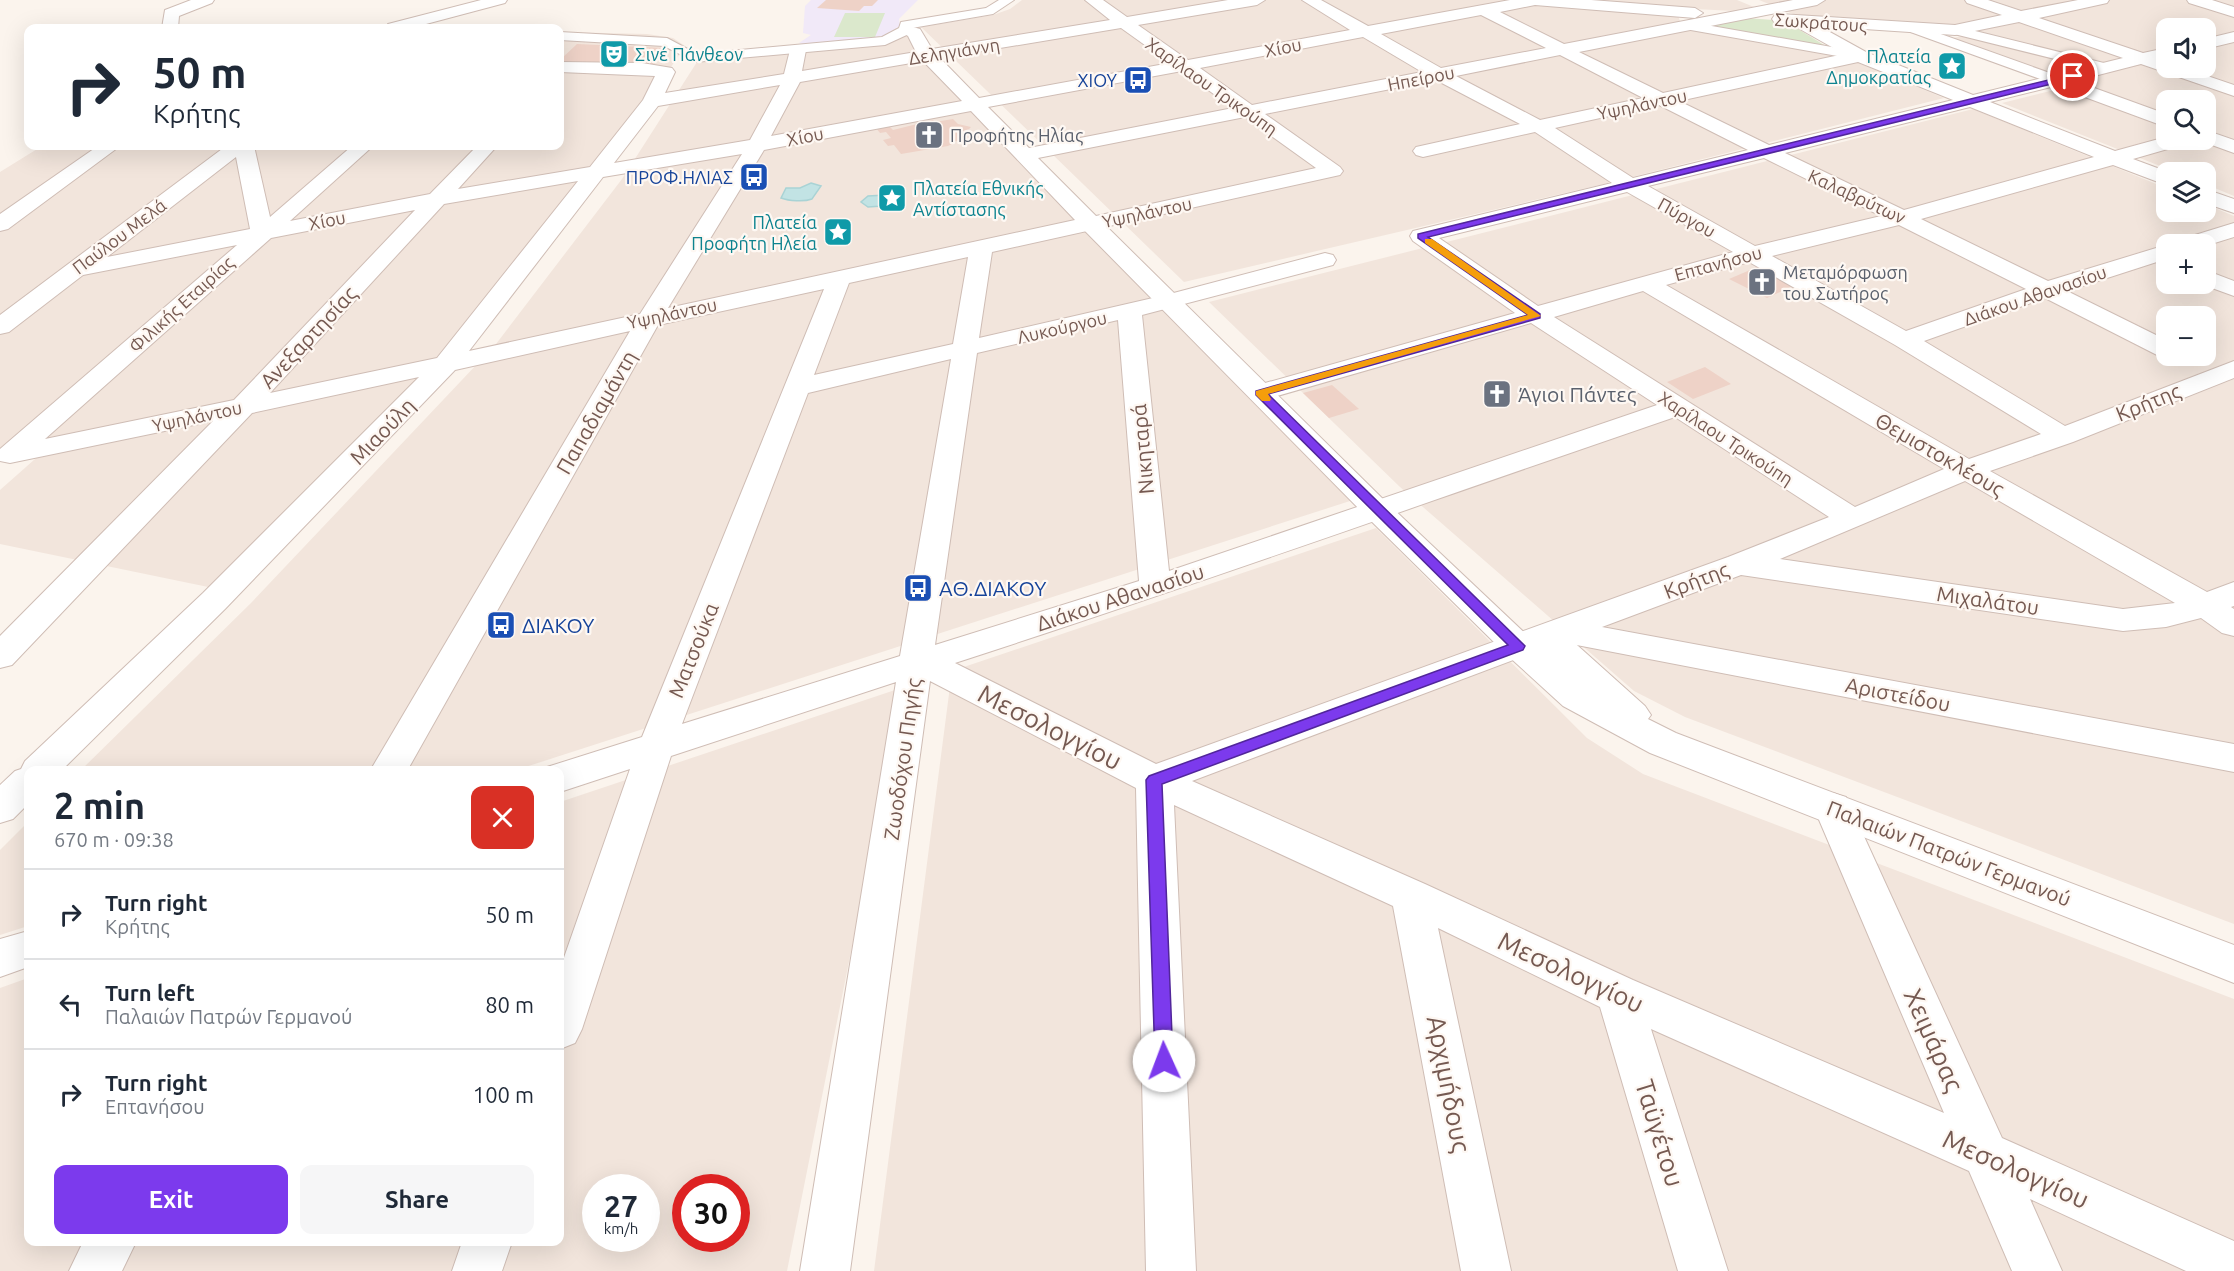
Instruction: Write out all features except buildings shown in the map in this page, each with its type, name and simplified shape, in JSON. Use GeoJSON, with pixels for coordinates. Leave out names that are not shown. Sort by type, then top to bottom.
{"type":"FeatureCollection","features":[{"type":"Feature","properties":{"kind":"street"},"geometry":{"type":"LineString","coordinates":[[170,24],[171,13],[206,0]]}},
{"type":"Feature","properties":{"kind":"street"},"geometry":{"type":"LineString","coordinates":[[409,24],[499,0]]}},
{"type":"Feature","properties":{"kind":"street"},"geometry":{"type":"LineString","coordinates":[[564,36],[667,42],[695,58],[797,50],[885,40],[906,30],[905,25],[989,11],[1008,0]]}},
{"type":"Feature","properties":{"kind":"street","name":"Χαρίλαου Τρικούπη"},"geometry":{"type":"LineString","coordinates":[[1093,0],[1333,171]]}},
{"type":"Feature","properties":{"kind":"street","name":"Δεληγιάννη"},"geometry":{"type":"LineString","coordinates":[[652,101],[1257,0]]}},
{"type":"Feature","properties":{"kind":"street","name":"Πύργου"},"geometry":{"type":"LineString","coordinates":[[1311,0],[1439,74],[1538,126],[1630,185],[1904,340],[2063,436]]}},
{"type":"Feature","properties":{"kind":"street","name":"Χίου"},"geometry":{"type":"LineString","coordinates":[[74,270],[438,199],[757,146],[1533,0]]}},
{"type":"Feature","properties":{"kind":"street","name":"Σωκράτους"},"geometry":{"type":"LineString","coordinates":[[1533,0],[1742,8],[1795,20],[1955,30],[2107,68]]}},
{"type":"Feature","properties":{"kind":"street","name":"Ηπείρου"},"geometry":{"type":"LineString","coordinates":[[1024,155],[1689,26],[1742,8],[1768,9],[1817,0]]}},
{"type":"Feature","properties":{"kind":"street"},"geometry":{"type":"LineString","coordinates":[[1973,0],[2234,91]]}},
{"type":"Feature","properties":{"kind":"street"},"geometry":{"type":"LineString","coordinates":[[1955,30],[2101,0]]}},
{"type":"Feature","properties":{"kind":"street"},"geometry":{"type":"LineString","coordinates":[[2195,0],[2234,12]]}},
{"type":"Feature","properties":{"kind":"street"},"geometry":{"type":"LineString","coordinates":[[1768,9],[1795,20],[1860,56],[2156,175]]}},
{"type":"Feature","properties":{"kind":"street","name":"Καλαβρύτων"},"geometry":{"type":"LineString","coordinates":[[1484,10],[2156,345]]}},
{"type":"Feature","properties":{"kind":"street"},"geometry":{"type":"LineString","coordinates":[[1689,26],[1860,56]]}},
{"type":"Feature","properties":{"kind":"street"},"geometry":{"type":"LineString","coordinates":[[1910,27],[2156,118]]}},
{"type":"Feature","properties":{"kind":"street","name":"Παλαιών Πατρών Γερμανού"},"geometry":{"type":"LineString","coordinates":[[906,30],[914,33],[927,55],[1091,224],[1376,509],[1542,638],[1575,697],[1663,743],[2234,964]]}},
{"type":"Feature","properties":{"kind":"street"},"geometry":{"type":"LineString","coordinates":[[2216,41],[2234,37]]}},
{"type":"Feature","properties":{"kind":"street","name":"Παπαδιαμάντη"},"geometry":{"type":"LineString","coordinates":[[391,766],[650,318],[757,146],[792,79],[797,50]]}},
{"type":"Feature","properties":{"kind":"street"},"geometry":{"type":"LineString","coordinates":[[1630,185],[2156,55]]}},
{"type":"Feature","properties":{"kind":"street","name":"Υψηλάντου"},"geometry":{"type":"LineString","coordinates":[[1423,151],[1860,56]]}},
{"type":"Feature","properties":{"kind":"street","name":"Μιαούλη"},"geometry":{"type":"LineString","coordinates":[[43,766],[230,585],[446,363],[652,101],[666,72],[642,68],[564,67]]}},
{"type":"Feature","properties":{"kind":"street"},"geometry":{"type":"LineString","coordinates":[[2216,129],[2224,126]]}},
{"type":"Feature","properties":{"kind":"street"},"geometry":{"type":"LineString","coordinates":[[2216,139],[2234,147]]}},
{"type":"Feature","properties":{"kind":"street","name":"Επτανήσου"},"geometry":{"type":"LineString","coordinates":[[1260,393],[1646,283],[1752,254],[1904,218],[2156,146]]}},
{"type":"Feature","properties":{"kind":"street"},"geometry":{"type":"LineString","coordinates":[[0,224],[104,150]]}},
{"type":"Feature","properties":{"kind":"street","name":"Παύλου Μελά"},"geometry":{"type":"LineString","coordinates":[[0,327],[233,150]]}},
{"type":"Feature","properties":{"kind":"street"},"geometry":{"type":"LineString","coordinates":[[245,150],[262,232]]}},
{"type":"Feature","properties":{"kind":"street","name":"Φιλικής Εταιρίας"},"geometry":{"type":"LineString","coordinates":[[5,459],[358,150]]}},
{"type":"Feature","properties":{"kind":"street","name":"Ανεξαρτησίας"},"geometry":{"type":"LineString","coordinates":[[0,656],[242,407],[483,150]]}},
{"type":"Feature","properties":{"kind":"street","name":"Υψηλάντου"},"geometry":{"type":"LineString","coordinates":[[5,459],[1333,171]]}},
{"type":"Feature","properties":{"kind":"street","name":"Χαρίλαου Τρικούπη"},"geometry":{"type":"LineString","coordinates":[[1630,185],[1421,236],[1536,316],[1853,519]]}},
{"type":"Feature","properties":{"kind":"street"},"geometry":{"type":"LineString","coordinates":[[2216,200],[2234,207]]}},
{"type":"Feature","properties":{"kind":"street"},"geometry":{"type":"LineString","coordinates":[[2216,236],[2234,230]]}},
{"type":"Feature","properties":{"kind":"street","name":"Ζωοδόχου Πηγής"},"geometry":{"type":"LineString","coordinates":[[825,1271],[916,661],[981,247]]}},
{"type":"Feature","properties":{"kind":"street","name":"Διάκου Αθανασίου"},"geometry":{"type":"LineString","coordinates":[[1904,340],[2048,290],[2156,258]]}},
{"type":"Feature","properties":{"kind":"street","name":"Λυκούργου"},"geometry":{"type":"LineString","coordinates":[[798,387],[1170,301],[1325,260]]}},
{"type":"Feature","properties":{"kind":"street","name":"Ματσούκα"},"geometry":{"type":"LineString","coordinates":[[564,1017],[656,746],[840,277]]}},
{"type":"Feature","properties":{"kind":"street"},"geometry":{"type":"LineString","coordinates":[[2216,282],[2234,290]]}},
{"type":"Feature","properties":{"kind":"street","name":"Θεμιστοκλέους"},"geometry":{"type":"LineString","coordinates":[[1646,283],[1966,470],[2220,599],[2234,625]]}},
{"type":"Feature","properties":{"kind":"street","name":"Νικηταρά"},"geometry":{"type":"LineString","coordinates":[[1129,310],[1155,587]]}},
{"type":"Feature","properties":{"kind":"street"},"geometry":{"type":"LineString","coordinates":[[2201,366],[2228,377]]}},
{"type":"Feature","properties":{"kind":"street","name":"Κρήτης"},"geometry":{"type":"LineString","coordinates":[[1154,780],[1739,564],[1853,519],[1966,470],[2228,377]]}},
{"type":"Feature","properties":{"kind":"street","name":"Διάκου Αθανασίου"},"geometry":{"type":"LineString","coordinates":[[564,776],[916,661],[1155,587],[1376,509],[1678,407]]}},
{"type":"Feature","properties":{"kind":"street","name":"Μιχαλάτου"},"geometry":{"type":"LineString","coordinates":[[1739,564],[2123,620],[2150,621],[2220,599]]}},
{"type":"Feature","properties":{"kind":"street","name":"Αριστείδου"},"geometry":{"type":"LineString","coordinates":[[1542,638],[2234,758]]}},
{"type":"Feature","properties":{"kind":"street","name":"Μεσολογγίου"},"geometry":{"type":"LineString","coordinates":[[916,661],[947,674],[1154,780],[1411,896],[1618,994],[2234,1267]]}},
{"type":"Feature","properties":{"kind":"street"},"geometry":{"type":"LineString","coordinates":[[1154,780],[1172,1271]]}},
{"type":"Feature","properties":{"kind":"street"},"geometry":{"type":"LineString","coordinates":[[0,808],[24,785]]}},
{"type":"Feature","properties":{"kind":"street","name":"Χειμάρας"},"geometry":{"type":"LineString","coordinates":[[1833,808],[2037,1271]]}},
{"type":"Feature","properties":{"kind":"street","name":"Αρχιμήδους"},"geometry":{"type":"LineString","coordinates":[[1411,896],[1486,1271]]}},
{"type":"Feature","properties":{"kind":"street"},"geometry":{"type":"LineString","coordinates":[[0,958],[24,950]]}},
{"type":"Feature","properties":{"kind":"street","name":"Ταϋγέτου"},"geometry":{"type":"LineString","coordinates":[[1618,994],[1703,1271]]}},
{"type":"Feature","properties":{"kind":"street"},"geometry":{"type":"LineString","coordinates":[[94,1271],[109,1246]]}},
{"type":"Feature","properties":{"kind":"street"},"geometry":{"type":"LineString","coordinates":[[477,1271],[486,1246]]}},
{"type":"Feature","properties":{"kind":"shaded area"},"geometry":{"type":"Polygon","coordinates":[[[811,0],[918,0],[899,19],[900,26],[883,36],[807,45],[799,43],[811,35],[803,33],[805,6],[811,0]]]}},
{"type":"Feature","properties":{"kind":"shaded area"},"geometry":{"type":"Polygon","coordinates":[[[1022,0],[1737,0],[1754,7],[1734,11],[1675,8],[1680,21],[1700,30],[1834,53],[1944,98],[1608,183],[1184,282],[921,27],[993,15],[1010,9],[1022,0]]]}},
{"type":"Feature","properties":{"kind":"shaded area"},"geometry":{"type":"Polygon","coordinates":[[[1759,0],[2234,0],[2234,196],[2216,189],[2216,162],[2156,162],[2156,164],[2002,103],[2079,84],[1953,38],[1976,33],[1798,16],[1759,0]]]}},
{"type":"Feature","properties":{"kind":"shaded area"},"geometry":{"type":"Polygon","coordinates":[[[564,32],[647,34],[673,38],[685,46],[645,106],[415,388],[213,588],[0,544],[0,490],[61,436],[0,449],[0,172],[36,150],[564,150],[564,32]]]}},
{"type":"Feature","properties":{"kind":"shaded area"},"geometry":{"type":"Polygon","coordinates":[[[909,34],[1350,501],[528,766],[85,766],[251,603],[496,344],[622,179],[697,62],[888,43],[909,34]]]}},
{"type":"Feature","properties":{"kind":"shaded area"},"geometry":{"type":"Polygon","coordinates":[[[1973,109],[2156,184],[2156,222],[2216,222],[2216,209],[2234,216],[2234,924],[1685,717],[1634,691],[1400,487],[1209,302],[1973,109]]]}},
{"type":"Feature","properties":{"kind":"shaded area"},"geometry":{"type":"Polygon","coordinates":[[[1376,528],[1587,738],[1643,774],[2234,999],[2234,1271],[874,1271],[952,671],[1376,528]]]}},
{"type":"Feature","properties":{"kind":"shaded area"},"geometry":{"type":"Polygon","coordinates":[[[904,687],[787,1271],[0,1271],[0,988],[24,979],[24,1246],[564,1246],[564,801],[904,687]]]}},
{"type":"Feature","properties":{"kind":"shaded area"},"geometry":{"type":"Polygon","coordinates":[[[24,826],[24,927],[0,935],[0,850],[24,826]]]}},
{"type":"Feature","properties":{"kind":"green space"},"geometry":{"type":"Polygon","coordinates":[[[845,13],[885,13],[875,37],[834,37],[845,13]]]}},
{"type":"Feature","properties":{"kind":"green space"},"geometry":{"type":"Polygon","coordinates":[[[1746,18],[1785,21],[1829,48],[1700,26],[1746,18]]]}},
{"type":"Feature","properties":{"kind":"water"},"geometry":{"type":"Polygon","coordinates":[[[811,183],[821,186],[812,199],[796,201],[781,198],[786,188],[800,188],[811,183]]]}},
{"type":"Feature","properties":{"kind":"water"},"geometry":{"type":"Polygon","coordinates":[[[901,188],[903,190],[889,197],[889,203],[882,206],[868,207],[861,202],[868,196],[886,195],[901,188]]]}},
{"type":"Feature","properties":{"kind":"slow traffic"},"geometry":{"type":"LineString","coordinates":[[1266,399],[1260,393],[1536,316],[1428,241]]}},
{"type":"Feature","properties":{"kind":"place","name":"Σινέ Πάνθεον"},"geometry":{"type":"Point","coordinates":[614,54]}},
{"type":"Feature","properties":{"kind":"place","name":"Πλατεία Δημοκρατίας"},"geometry":{"type":"Point","coordinates":[1952,66]}},
{"type":"Feature","properties":{"kind":"place","name":"ΧΙΟΥ"},"geometry":{"type":"Point","coordinates":[1138,80]}},
{"type":"Feature","properties":{"kind":"place","name":"Προφήτης Ηλίας"},"geometry":{"type":"Point","coordinates":[929,135]}},
{"type":"Feature","properties":{"kind":"place","name":"ΠΡΟΦ.ΗΛΙΑΣ"},"geometry":{"type":"Point","coordinates":[754,177]}},
{"type":"Feature","properties":{"kind":"place","name":"Πλατεία Εθνικής Αντίστασης"},"geometry":{"type":"Point","coordinates":[892,198]}},
{"type":"Feature","properties":{"kind":"place","name":"Πλατεία Προφήτη Ηλεία"},"geometry":{"type":"Point","coordinates":[838,232]}},
{"type":"Feature","properties":{"kind":"place","name":"Μεταμόρφωση του Σωτήρος"},"geometry":{"type":"Point","coordinates":[1762,282]}},
{"type":"Feature","properties":{"kind":"place","name":"Άγιοι Πάντες"},"geometry":{"type":"Point","coordinates":[1497,394]}},
{"type":"Feature","properties":{"kind":"place","name":"ΑΘ.ΔΙΑΚΟΥ"},"geometry":{"type":"Point","coordinates":[918,588]}},
{"type":"Feature","properties":{"kind":"place","name":"ΔΙΑΚΟΥ"},"geometry":{"type":"Point","coordinates":[501,625]}},
{"type":"Feature","properties":{"kind":"route"},"geometry":{"type":"LineString","coordinates":[[1164,1061],[1154,780],[1518,646],[1260,393],[1536,316],[1421,236],[1767,153],[2073,76]]}}]}
